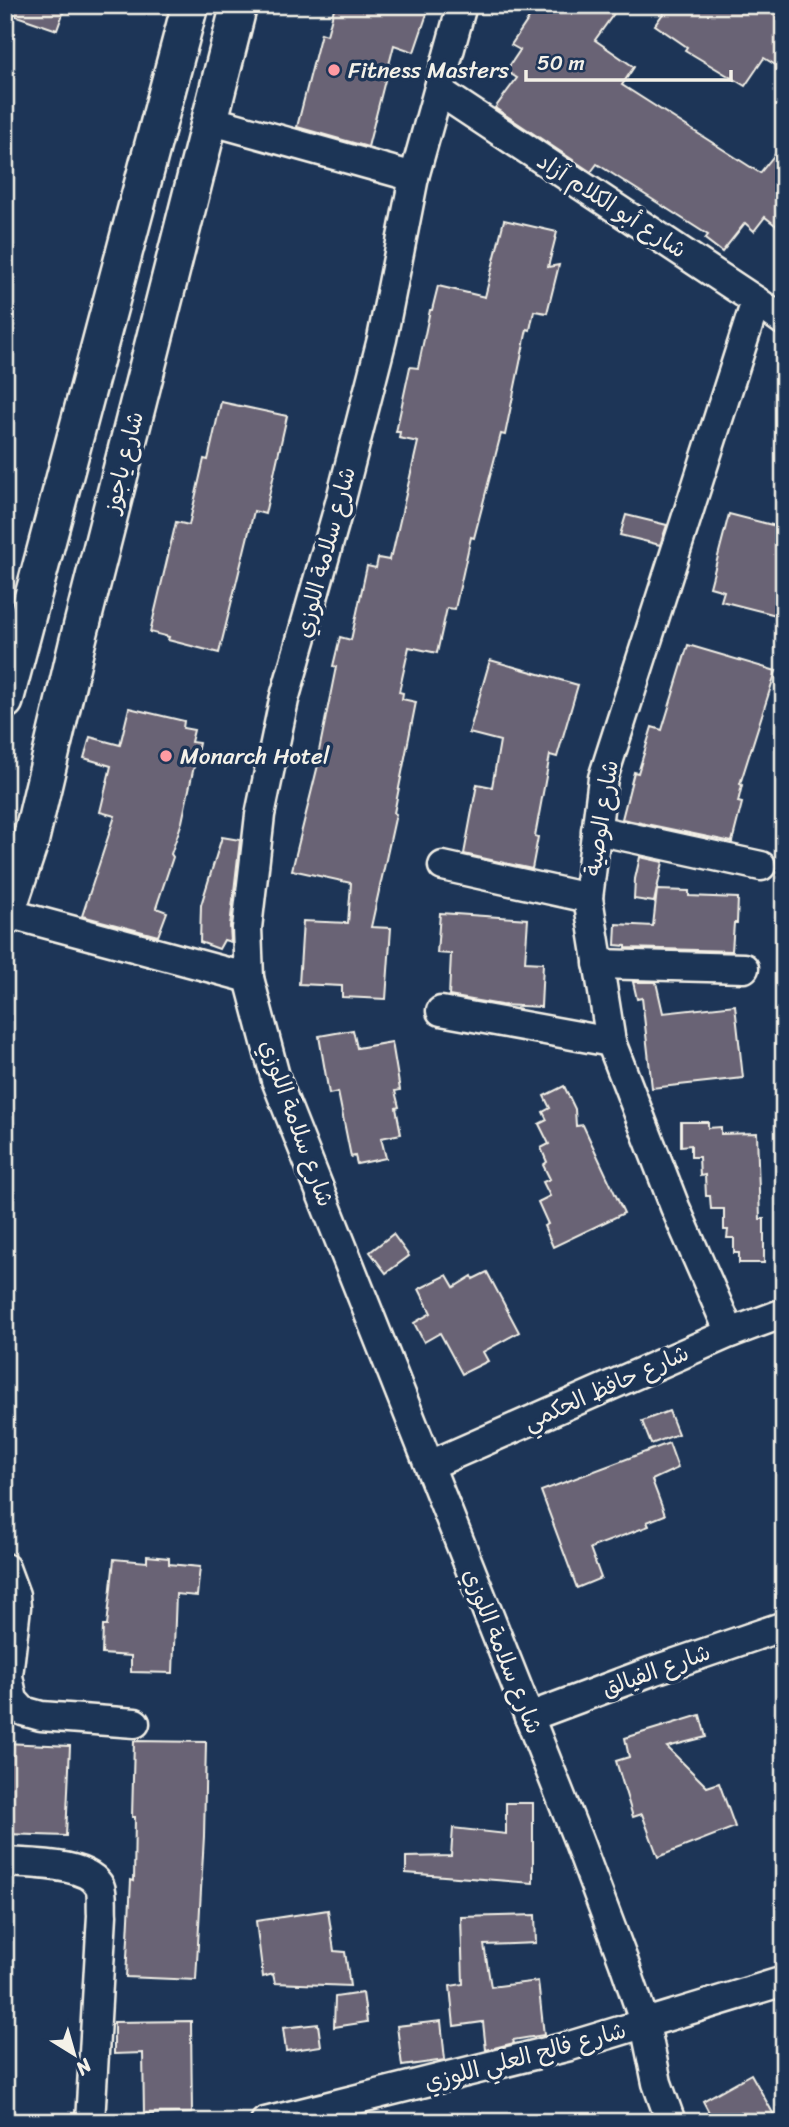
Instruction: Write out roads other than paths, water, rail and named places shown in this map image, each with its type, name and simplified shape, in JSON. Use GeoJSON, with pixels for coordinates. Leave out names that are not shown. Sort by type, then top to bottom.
{"type":"FeatureCollection","features":[{"type":"Feature","properties":{"kind":"main road"},"geometry":{"type":"LineString","coordinates":[[119,269],[113,240],[118,197],[165,5]]}},
{"type":"Feature","properties":{"kind":"main road"},"geometry":{"type":"LineString","coordinates":[[5,701],[15,619],[132,228],[190,5]]}},
{"type":"Feature","properties":{"kind":"main road","name":"شارع ياجوز"},"geometry":{"type":"LineString","coordinates":[[6,916],[30,843],[239,5]]}},
{"type":"Feature","properties":{"kind":"street","name":"شارع سلامة اللوزي"},"geometry":{"type":"LineString","coordinates":[[462,5],[414,177],[382,339],[340,503],[284,700],[263,803],[247,928],[250,978],[276,1080],[596,1888],[645,2024],[657,2083],[671,2122]]}},
{"type":"Feature","properties":{"kind":"street","name":"شارع أبو الكلام آزاد"},"geometry":{"type":"LineString","coordinates":[[439,91],[784,321]]}},
{"type":"Feature","properties":{"kind":"street"},"geometry":{"type":"LineString","coordinates":[[209,120],[414,177]]}},
{"type":"Feature","properties":{"kind":"street","name":"شارع الوصية"},"geometry":{"type":"LineString","coordinates":[[730,1333],[675,1207],[611,1042],[588,898],[603,778],[757,301]]}},
{"type":"Feature","properties":{"kind":"street"},"geometry":{"type":"LineString","coordinates":[[596,830],[761,866]]}},
{"type":"Feature","properties":{"kind":"street"},"geometry":{"type":"LineString","coordinates":[[443,866],[588,898]]}},
{"type":"Feature","properties":{"kind":"street"},"geometry":{"type":"LineString","coordinates":[[6,916],[250,978]]}},
{"type":"Feature","properties":{"kind":"street"},"geometry":{"type":"LineString","coordinates":[[598,964],[744,968]]}},
{"type":"Feature","properties":{"kind":"street"},"geometry":{"type":"LineString","coordinates":[[440,1011],[611,1042]]}},
{"type":"Feature","properties":{"kind":"street","name":"شارع حافظ الحكمي"},"geometry":{"type":"LineString","coordinates":[[430,1465],[730,1333],[784,1313]]}},
{"type":"Feature","properties":{"kind":"street"},"geometry":{"type":"LineString","coordinates":[[5,1568],[15,1595],[16,1607],[7,1676],[13,1700],[23,1711],[41,1716],[135,1723]]}},
{"type":"Feature","properties":{"kind":"street","name":"شارع الفيالق"},"geometry":{"type":"LineString","coordinates":[[529,1717],[784,1626]]}},
{"type":"Feature","properties":{"kind":"street"},"geometry":{"type":"LineString","coordinates":[[5,1862],[76,1869],[92,1876],[101,1888],[102,1915],[90,2122]]}},
{"type":"Feature","properties":{"kind":"street","name":"شارع فالح العلي اللوزي"},"geometry":{"type":"LineString","coordinates":[[278,2120],[570,2046],[784,1981]]}},
{"type":"Feature","properties":{"kind":"place","name":"Fitness Masters"},"geometry":{"type":"Point","coordinates":[334,70]}},
{"type":"Feature","properties":{"kind":"place","name":"Monarch Hotel"},"geometry":{"type":"Point","coordinates":[166,756]}}]}
